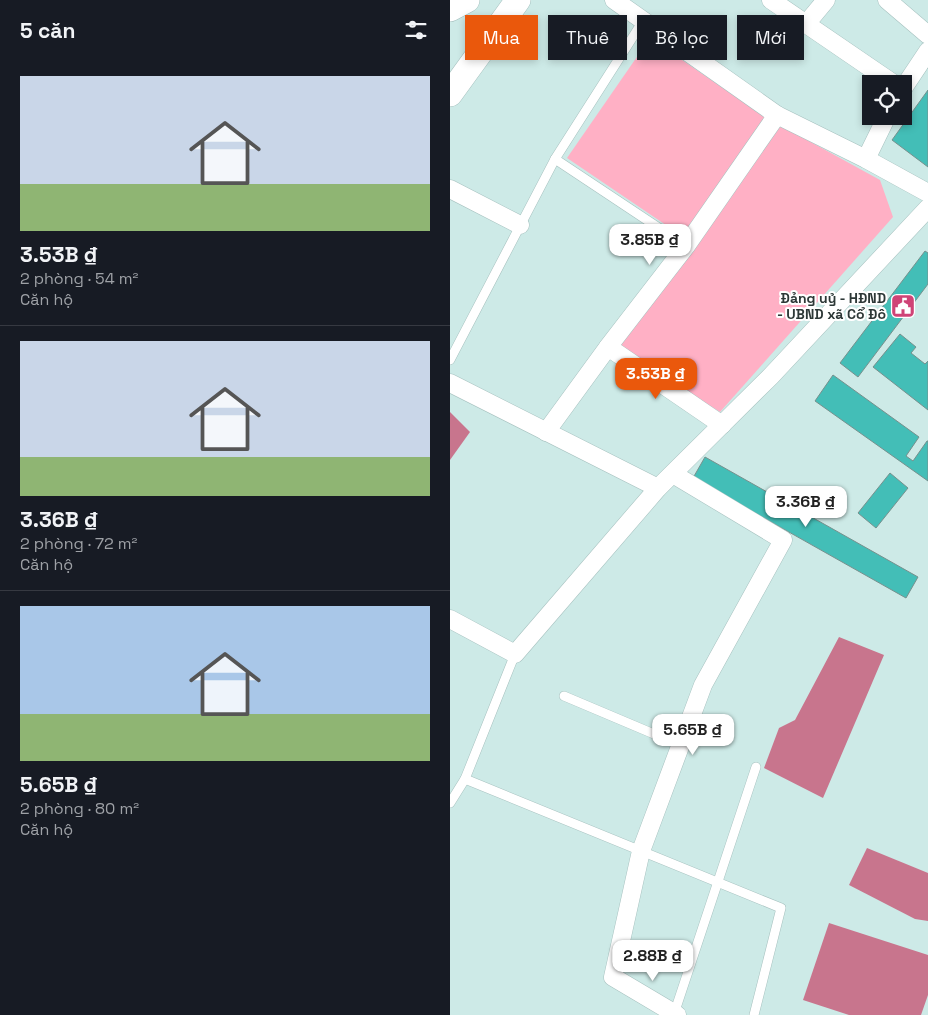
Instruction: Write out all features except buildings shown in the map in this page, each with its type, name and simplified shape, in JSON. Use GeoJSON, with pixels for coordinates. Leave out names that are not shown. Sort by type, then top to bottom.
{"type":"FeatureCollection","features":[{"type":"Feature","properties":{"kind":"main road"},"geometry":{"type":"LineString","coordinates":[[450,10],[467,0]]}},
{"type":"Feature","properties":{"kind":"main road"},"geometry":{"type":"LineString","coordinates":[[450,94],[518,0]]}},
{"type":"Feature","properties":{"kind":"street"},"geometry":{"type":"LineString","coordinates":[[614,0],[637,17]]}},
{"type":"Feature","properties":{"kind":"street"},"geometry":{"type":"LineString","coordinates":[[771,0],[881,75]]}},
{"type":"Feature","properties":{"kind":"street"},"geometry":{"type":"LineString","coordinates":[[806,24],[826,0]]}},
{"type":"Feature","properties":{"kind":"street"},"geometry":{"type":"LineString","coordinates":[[887,0],[928,35]]}},
{"type":"Feature","properties":{"kind":"street"},"geometry":{"type":"LineString","coordinates":[[912,75],[928,51]]}},
{"type":"Feature","properties":{"kind":"street"},"geometry":{"type":"LineString","coordinates":[[698,60],[776,115],[866,159],[928,193]]}},
{"type":"Feature","properties":{"kind":"street"},"geometry":{"type":"LineString","coordinates":[[546,432],[608,347],[686,246],[776,115]]}},
{"type":"Feature","properties":{"kind":"street"},"geometry":{"type":"LineString","coordinates":[[866,159],[883,125]]}},
{"type":"Feature","properties":{"kind":"street"},"geometry":{"type":"LineString","coordinates":[[450,189],[520,225]]}},
{"type":"Feature","properties":{"kind":"street"},"geometry":{"type":"LineString","coordinates":[[450,619],[515,654],[658,488],[771,376],[928,208]]}},
{"type":"Feature","properties":{"kind":"street"},"geometry":{"type":"LineString","coordinates":[[608,347],[722,426]]}},
{"type":"Feature","properties":{"kind":"street"},"geometry":{"type":"LineString","coordinates":[[450,383],[658,488]]}},
{"type":"Feature","properties":{"kind":"street"},"geometry":{"type":"LineString","coordinates":[[673,474],[783,540],[703,685],[641,852],[613,977],[676,1014]]}},
{"type":"Feature","properties":{"kind":"lane"},"geometry":{"type":"LineString","coordinates":[[450,360],[555,159],[637,30]]}},
{"type":"Feature","properties":{"kind":"lane"},"geometry":{"type":"LineString","coordinates":[[555,159],[686,246]]}},
{"type":"Feature","properties":{"kind":"lane"},"geometry":{"type":"LineString","coordinates":[[450,803],[465,779],[515,654]]}},
{"type":"Feature","properties":{"kind":"lane"},"geometry":{"type":"LineString","coordinates":[[564,696],[680,745]]}},
{"type":"Feature","properties":{"kind":"lane"},"geometry":{"type":"LineString","coordinates":[[676,1014],[756,768]]}},
{"type":"Feature","properties":{"kind":"lane"},"geometry":{"type":"LineString","coordinates":[[465,779],[781,908],[754,1015]]}},
{"type":"Feature","properties":{"kind":"shaded area"},"geometry":{"type":"Polygon","coordinates":[[[637,57],[637,60],[682,60],[767,118],[685,238],[567,158],[637,57]]]}},
{"type":"Feature","properties":{"kind":"shaded area"},"geometry":{"type":"Polygon","coordinates":[[[778,124],[880,180],[893,217],[720,412],[618,349],[778,124]]]}},
{"type":"Feature","properties":{"kind":"shaded area"},"geometry":{"type":"Polygon","coordinates":[[[450,412],[470,432],[450,460],[450,412]]]}},
{"type":"Feature","properties":{"kind":"shaded area"},"geometry":{"type":"Polygon","coordinates":[[[839,637],[884,655],[823,798],[764,768],[779,728],[795,720],[839,637]]]}},
{"type":"Feature","properties":{"kind":"shaded area"},"geometry":{"type":"Polygon","coordinates":[[[867,848],[928,873],[928,921],[915,919],[849,885],[867,848]]]}},
{"type":"Feature","properties":{"kind":"shaded area"},"geometry":{"type":"Polygon","coordinates":[[[829,923],[928,955],[928,995],[921,1015],[849,1015],[803,1000],[829,923]]]}},
{"type":"Feature","properties":{"kind":"place","name":"Đảng uỷ - HĐND - UBND xã Cổ Đô"},"geometry":{"type":"Point","coordinates":[903,306]}}]}
